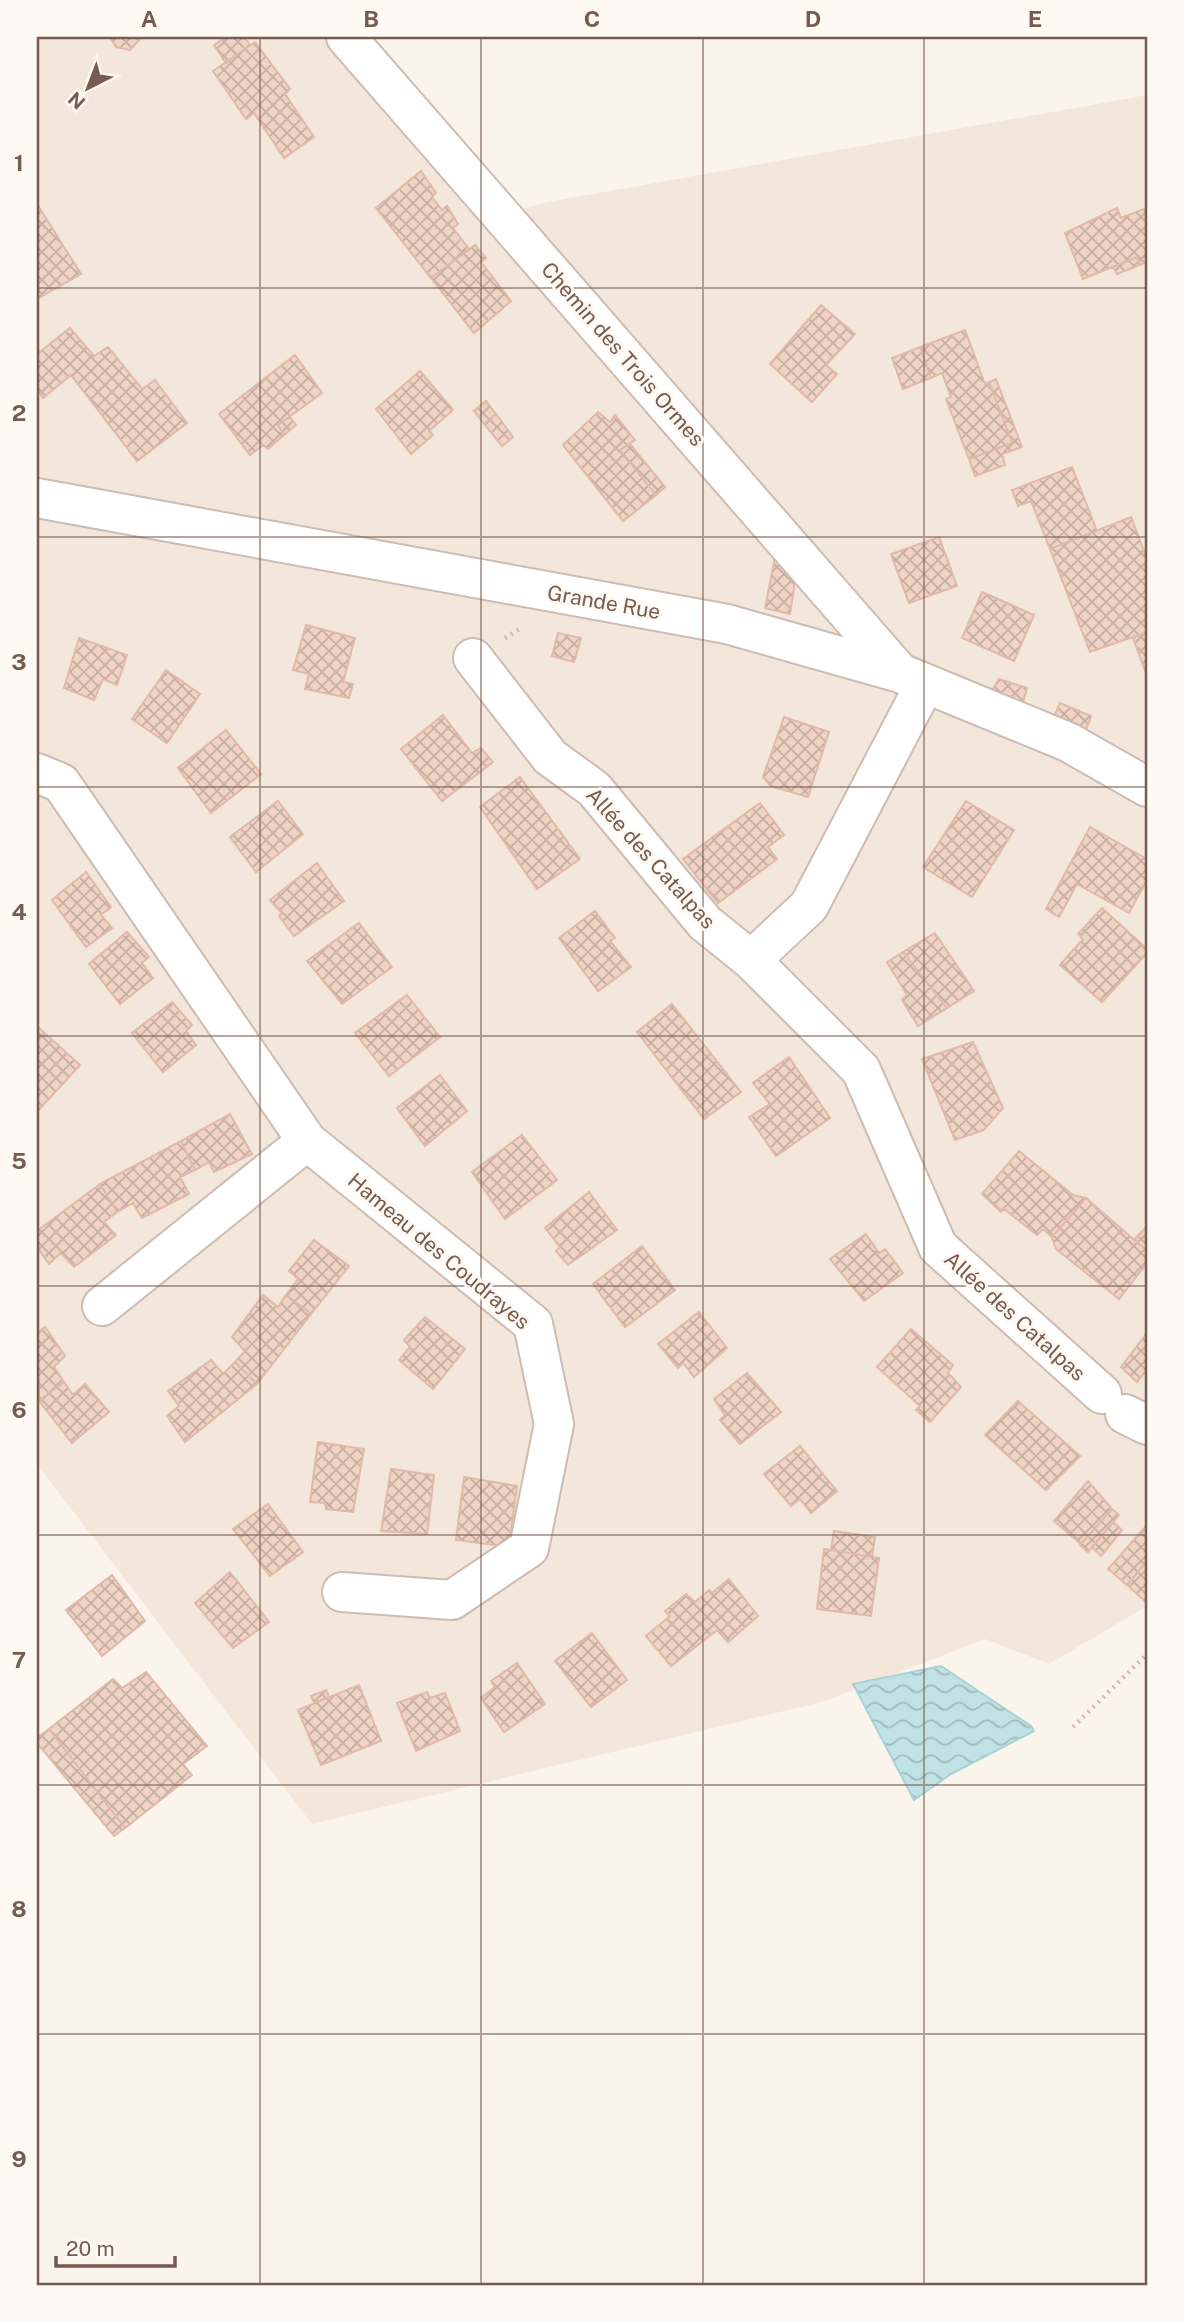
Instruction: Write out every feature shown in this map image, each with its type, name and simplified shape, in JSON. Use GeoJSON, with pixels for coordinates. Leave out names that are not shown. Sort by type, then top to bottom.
{"type":"FeatureCollection","features":[{"type":"Feature","properties":{"kind":"street","name":"Chemin des Trois Ormes"},"geometry":{"type":"LineString","coordinates":[[346,37],[912,679]]}},
{"type":"Feature","properties":{"kind":"street","name":"Grande Rue"},"geometry":{"type":"LineString","coordinates":[[37,498],[727,624],[912,679],[1068,742],[1147,787]]}},
{"type":"Feature","properties":{"kind":"street","name":"Allée des Catalpas"},"geometry":{"type":"LineString","coordinates":[[472,658],[550,757],[594,789],[705,923],[751,960],[861,1070],[939,1247],[1125,1411]]}},
{"type":"Feature","properties":{"kind":"street"},"geometry":{"type":"LineString","coordinates":[[751,960],[809,906],[906,715],[912,679]]}},
{"type":"Feature","properties":{"kind":"street","name":"Hameau des Coudrayes"},"geometry":{"type":"LineString","coordinates":[[37,773],[61,783],[307,1141],[533,1324],[554,1424],[529,1548],[452,1600],[342,1592]]}},
{"type":"Feature","properties":{"kind":"street"},"geometry":{"type":"LineString","coordinates":[[102,1306],[307,1141]]}},
{"type":"Feature","properties":{"kind":"path"},"geometry":{"type":"LineString","coordinates":[[1073,1727],[1147,1654]]}},
{"type":"Feature","properties":{"kind":"shaded area"},"geometry":{"type":"Polygon","coordinates":[[[37,37],[346,37],[502,214],[548,202],[1147,95],[1147,1606],[1049,1664],[985,1639],[822,1702],[312,1824],[37,1464],[37,37]]]}},
{"type":"Feature","properties":{"kind":"water"},"geometry":{"type":"Polygon","coordinates":[[[941,1666],[1031,1726],[1034,1731],[951,1774],[914,1800],[853,1684],[941,1666]]]}},
{"type":"Feature","properties":{"kind":"building"},"geometry":{"type":"Polygon","coordinates":[[[110,37],[142,37],[130,50],[116,47],[110,37]]]}},
{"type":"Feature","properties":{"kind":"building"},"geometry":{"type":"Polygon","coordinates":[[[226,37],[244,37],[250,45],[226,63],[214,45],[226,37]]]}},
{"type":"Feature","properties":{"kind":"building"},"geometry":{"type":"Polygon","coordinates":[[[255,42],[290,89],[285,94],[314,137],[284,158],[254,113],[246,119],[213,71],[255,42]]]}},
{"type":"Feature","properties":{"kind":"building"},"geometry":{"type":"Polygon","coordinates":[[[421,171],[436,193],[432,197],[442,210],[447,206],[458,224],[453,228],[469,249],[431,278],[376,208],[421,171]]]}},
{"type":"Feature","properties":{"kind":"building"},"geometry":{"type":"Polygon","coordinates":[[[37,204],[81,274],[37,299],[37,204]]]}},
{"type":"Feature","properties":{"kind":"building"},"geometry":{"type":"Polygon","coordinates":[[[1117,208],[1121,218],[1144,209],[1147,217],[1147,262],[1140,265],[1137,257],[1083,279],[1065,233],[1117,208]]]}},
{"type":"Feature","properties":{"kind":"building"},"geometry":{"type":"Polygon","coordinates":[[[475,245],[486,258],[481,262],[511,301],[474,333],[431,278],[475,245]]]}},
{"type":"Feature","properties":{"kind":"building"},"geometry":{"type":"Polygon","coordinates":[[[1137,257],[1140,265],[1117,274],[1113,267],[1137,257]]]}},
{"type":"Feature","properties":{"kind":"building"},"geometry":{"type":"Polygon","coordinates":[[[821,305],[855,334],[826,365],[837,374],[812,402],[770,364],[821,305]]]}},
{"type":"Feature","properties":{"kind":"building"},"geometry":{"type":"Polygon","coordinates":[[[70,328],[94,356],[108,347],[142,389],[155,380],[187,423],[137,461],[71,375],[43,398],[37,389],[37,354],[70,328]]]}},
{"type":"Feature","properties":{"kind":"building"},"geometry":{"type":"Polygon","coordinates":[[[965,330],[985,384],[989,382],[1012,443],[969,459],[946,399],[951,397],[942,373],[931,378],[920,347],[965,330]]]}},
{"type":"Feature","properties":{"kind":"building"},"geometry":{"type":"Polygon","coordinates":[[[920,347],[931,378],[903,389],[892,358],[920,347]]]}},
{"type":"Feature","properties":{"kind":"building"},"geometry":{"type":"Polygon","coordinates":[[[295,355],[322,393],[278,425],[284,435],[268,449],[263,445],[250,455],[219,414],[295,355]]]}},
{"type":"Feature","properties":{"kind":"building"},"geometry":{"type":"Polygon","coordinates":[[[420,371],[453,410],[429,431],[433,435],[411,454],[376,409],[420,371]]]}},
{"type":"Feature","properties":{"kind":"building"},"geometry":{"type":"Polygon","coordinates":[[[996,379],[1022,447],[1002,454],[1005,465],[975,476],[969,459],[1012,443],[989,382],[996,379]]]}},
{"type":"Feature","properties":{"kind":"building"},"geometry":{"type":"Polygon","coordinates":[[[486,401],[496,414],[484,424],[474,411],[486,401]]]}},
{"type":"Feature","properties":{"kind":"building"},"geometry":{"type":"Polygon","coordinates":[[[598,412],[610,422],[615,415],[635,440],[620,450],[656,495],[623,521],[563,445],[598,412]]]}},
{"type":"Feature","properties":{"kind":"building"},"geometry":{"type":"Polygon","coordinates":[[[496,414],[513,437],[502,446],[484,424],[496,414]]]}},
{"type":"Feature","properties":{"kind":"building"},"geometry":{"type":"Polygon","coordinates":[[[290,417],[296,425],[284,435],[278,425],[290,417]]]}},
{"type":"Feature","properties":{"kind":"building"},"geometry":{"type":"Polygon","coordinates":[[[630,444],[665,487],[656,495],[620,450],[630,444]]]}},
{"type":"Feature","properties":{"kind":"building"},"geometry":{"type":"Polygon","coordinates":[[[1072,467],[1097,531],[1050,549],[1031,501],[1018,506],[1012,490],[1072,467]]]}},
{"type":"Feature","properties":{"kind":"building"},"geometry":{"type":"Polygon","coordinates":[[[1131,517],[1147,559],[1147,632],[1090,652],[1050,549],[1131,517]]]}},
{"type":"Feature","properties":{"kind":"building"},"geometry":{"type":"Polygon","coordinates":[[[939,537],[957,586],[909,603],[891,554],[939,537]]]}},
{"type":"Feature","properties":{"kind":"building"},"geometry":{"type":"Polygon","coordinates":[[[776,552],[796,575],[790,614],[765,608],[776,552]]]}},
{"type":"Feature","properties":{"kind":"building"},"geometry":{"type":"Polygon","coordinates":[[[982,592],[1034,615],[1014,661],[962,638],[982,592]]]}},
{"type":"Feature","properties":{"kind":"building"},"geometry":{"type":"Polygon","coordinates":[[[306,625],[355,638],[343,682],[353,684],[349,698],[305,689],[309,674],[293,670],[306,625]]]}},
{"type":"Feature","properties":{"kind":"building"},"geometry":{"type":"Polygon","coordinates":[[[1147,632],[1147,676],[1133,638],[1147,632]]]}},
{"type":"Feature","properties":{"kind":"building"},"geometry":{"type":"Polygon","coordinates":[[[558,633],[581,638],[574,662],[552,656],[558,633]]]}},
{"type":"Feature","properties":{"kind":"building"},"geometry":{"type":"Polygon","coordinates":[[[79,638],[127,655],[117,685],[103,679],[94,700],[64,688],[79,638]]]}},
{"type":"Feature","properties":{"kind":"building"},"geometry":{"type":"Polygon","coordinates":[[[166,670],[200,694],[167,743],[132,719],[166,670]]]}},
{"type":"Feature","properties":{"kind":"building"},"geometry":{"type":"Polygon","coordinates":[[[999,679],[1027,688],[1022,706],[991,692],[999,679]]]}},
{"type":"Feature","properties":{"kind":"building"},"geometry":{"type":"Polygon","coordinates":[[[1060,703],[1091,716],[1085,733],[1053,719],[1060,703]]]}},
{"type":"Feature","properties":{"kind":"building"},"geometry":{"type":"Polygon","coordinates":[[[443,715],[472,753],[481,748],[493,762],[442,801],[401,749],[443,715]]]}},
{"type":"Feature","properties":{"kind":"building"},"geometry":{"type":"Polygon","coordinates":[[[784,717],[829,732],[808,797],[770,786],[763,777],[784,717]]]}},
{"type":"Feature","properties":{"kind":"building"},"geometry":{"type":"Polygon","coordinates":[[[226,730],[261,774],[211,813],[178,768],[226,730]]]}},
{"type":"Feature","properties":{"kind":"building"},"geometry":{"type":"Polygon","coordinates":[[[520,777],[580,859],[537,889],[480,807],[520,777]]]}},
{"type":"Feature","properties":{"kind":"building"},"geometry":{"type":"Polygon","coordinates":[[[278,801],[303,834],[256,872],[230,837],[278,801]]]}},
{"type":"Feature","properties":{"kind":"building"},"geometry":{"type":"Polygon","coordinates":[[[966,801],[1014,830],[972,897],[923,867],[966,801]]]}},
{"type":"Feature","properties":{"kind":"building"},"geometry":{"type":"Polygon","coordinates":[[[760,803],[784,835],[768,847],[777,859],[718,903],[683,859],[760,803]]]}},
{"type":"Feature","properties":{"kind":"building"},"geometry":{"type":"Polygon","coordinates":[[[1090,827],[1147,859],[1147,880],[1129,913],[1077,884],[1059,917],[1046,909],[1090,827]]]}},
{"type":"Feature","properties":{"kind":"building"},"geometry":{"type":"Polygon","coordinates":[[[317,863],[344,901],[294,936],[279,916],[282,913],[270,900],[317,863]]]}},
{"type":"Feature","properties":{"kind":"building"},"geometry":{"type":"Polygon","coordinates":[[[86,872],[111,907],[101,915],[112,928],[86,947],[52,900],[86,872]]]}},
{"type":"Feature","properties":{"kind":"building"},"geometry":{"type":"Polygon","coordinates":[[[1102,908],[1147,949],[1147,953],[1102,1002],[1060,965],[1083,939],[1078,934],[1102,908]]]}},
{"type":"Feature","properties":{"kind":"building"},"geometry":{"type":"Polygon","coordinates":[[[595,911],[615,938],[610,941],[631,967],[598,991],[559,938],[595,911]]]}},
{"type":"Feature","properties":{"kind":"building"},"geometry":{"type":"Polygon","coordinates":[[[359,923],[392,967],[342,1004],[307,961],[359,923]]]}},
{"type":"Feature","properties":{"kind":"building"},"geometry":{"type":"Polygon","coordinates":[[[127,932],[149,957],[142,963],[153,978],[120,1004],[89,964],[127,932]]]}},
{"type":"Feature","properties":{"kind":"building"},"geometry":{"type":"Polygon","coordinates":[[[935,933],[974,991],[947,1008],[903,952],[935,933]]]}},
{"type":"Feature","properties":{"kind":"building"},"geometry":{"type":"Polygon","coordinates":[[[903,952],[947,1008],[918,1026],[902,1000],[907,995],[887,962],[903,952]]]}},
{"type":"Feature","properties":{"kind":"building"},"geometry":{"type":"Polygon","coordinates":[[[407,995],[440,1037],[389,1076],[355,1033],[407,995]]]}},
{"type":"Feature","properties":{"kind":"building"},"geometry":{"type":"Polygon","coordinates":[[[172,1002],[192,1025],[186,1031],[196,1045],[163,1072],[132,1033],[172,1002]]]}},
{"type":"Feature","properties":{"kind":"building"},"geometry":{"type":"Polygon","coordinates":[[[672,1004],[741,1092],[704,1119],[637,1032],[672,1004]]]}},
{"type":"Feature","properties":{"kind":"building"},"geometry":{"type":"Polygon","coordinates":[[[37,1026],[80,1065],[37,1112],[37,1026]]]}},
{"type":"Feature","properties":{"kind":"building"},"geometry":{"type":"Polygon","coordinates":[[[973,1042],[1003,1108],[984,1130],[955,1140],[922,1059],[973,1042]]]}},
{"type":"Feature","properties":{"kind":"building"},"geometry":{"type":"Polygon","coordinates":[[[789,1057],[830,1118],[776,1156],[749,1117],[770,1104],[753,1083],[789,1057]]]}},
{"type":"Feature","properties":{"kind":"building"},"geometry":{"type":"Polygon","coordinates":[[[440,1075],[467,1111],[425,1146],[397,1108],[440,1075]]]}},
{"type":"Feature","properties":{"kind":"building"},"geometry":{"type":"Polygon","coordinates":[[[230,1114],[252,1154],[214,1172],[209,1162],[195,1170],[181,1141],[230,1114]]]}},
{"type":"Feature","properties":{"kind":"building"},"geometry":{"type":"Polygon","coordinates":[[[522,1135],[557,1180],[505,1219],[472,1172],[522,1135]]]}},
{"type":"Feature","properties":{"kind":"building"},"geometry":{"type":"Polygon","coordinates":[[[181,1141],[195,1170],[180,1177],[189,1194],[142,1218],[133,1203],[117,1212],[100,1184],[181,1141]]]}},
{"type":"Feature","properties":{"kind":"building"},"geometry":{"type":"Polygon","coordinates":[[[1019,1151],[1073,1195],[1086,1198],[1052,1237],[1043,1229],[1037,1235],[1004,1209],[1001,1212],[982,1194],[1019,1151]]]}},
{"type":"Feature","properties":{"kind":"building"},"geometry":{"type":"Polygon","coordinates":[[[100,1184],[117,1212],[104,1222],[116,1235],[74,1267],[61,1253],[49,1264],[37,1247],[37,1231],[100,1184]]]}},
{"type":"Feature","properties":{"kind":"building"},"geometry":{"type":"Polygon","coordinates":[[[589,1192],[617,1230],[568,1265],[556,1251],[560,1247],[545,1228],[589,1192]]]}},
{"type":"Feature","properties":{"kind":"building"},"geometry":{"type":"Polygon","coordinates":[[[1086,1198],[1147,1251],[1147,1263],[1119,1299],[1056,1249],[1052,1237],[1086,1198]]]}},
{"type":"Feature","properties":{"kind":"building"},"geometry":{"type":"Polygon","coordinates":[[[1147,1226],[1147,1251],[1134,1240],[1147,1226]]]}},
{"type":"Feature","properties":{"kind":"building"},"geometry":{"type":"Polygon","coordinates":[[[866,1234],[879,1253],[885,1249],[903,1273],[864,1301],[830,1259],[866,1234]]]}},
{"type":"Feature","properties":{"kind":"building"},"geometry":{"type":"Polygon","coordinates":[[[314,1240],[349,1266],[311,1314],[286,1295],[298,1279],[289,1271],[314,1240]]]}},
{"type":"Feature","properties":{"kind":"building"},"geometry":{"type":"Polygon","coordinates":[[[642,1246],[675,1290],[625,1327],[593,1284],[642,1246]]]}},
{"type":"Feature","properties":{"kind":"building"},"geometry":{"type":"Polygon","coordinates":[[[263,1295],[278,1307],[286,1295],[311,1314],[257,1384],[235,1362],[245,1351],[232,1337],[263,1295]]]}},
{"type":"Feature","properties":{"kind":"building"},"geometry":{"type":"Polygon","coordinates":[[[699,1312],[727,1348],[694,1377],[683,1363],[678,1368],[658,1344],[699,1312]]]}},
{"type":"Feature","properties":{"kind":"building"},"geometry":{"type":"Polygon","coordinates":[[[425,1317],[465,1349],[433,1389],[399,1360],[410,1347],[404,1340],[425,1317]]]}},
{"type":"Feature","properties":{"kind":"building"},"geometry":{"type":"Polygon","coordinates":[[[45,1327],[65,1356],[54,1367],[64,1382],[39,1401],[37,1333],[45,1327]]]}},
{"type":"Feature","properties":{"kind":"building"},"geometry":{"type":"Polygon","coordinates":[[[911,1329],[953,1365],[948,1373],[961,1387],[930,1422],[916,1410],[920,1406],[877,1367],[911,1329]]]}},
{"type":"Feature","properties":{"kind":"building"},"geometry":{"type":"Polygon","coordinates":[[[1147,1333],[1147,1370],[1137,1382],[1121,1367],[1147,1333]]]}},
{"type":"Feature","properties":{"kind":"building"},"geometry":{"type":"Polygon","coordinates":[[[211,1360],[223,1374],[235,1362],[257,1384],[185,1442],[167,1416],[179,1406],[168,1391],[211,1360]]]}},
{"type":"Feature","properties":{"kind":"building"},"geometry":{"type":"Polygon","coordinates":[[[747,1373],[781,1412],[740,1444],[720,1420],[725,1415],[714,1399],[747,1373]]]}},
{"type":"Feature","properties":{"kind":"building"},"geometry":{"type":"Polygon","coordinates":[[[64,1382],[73,1395],[85,1384],[109,1412],[72,1443],[39,1401],[64,1382]]]}},
{"type":"Feature","properties":{"kind":"building"},"geometry":{"type":"Polygon","coordinates":[[[1018,1401],[1080,1456],[1046,1490],[985,1435],[1018,1401]]]}},
{"type":"Feature","properties":{"kind":"building"},"geometry":{"type":"Polygon","coordinates":[[[318,1442],[364,1449],[353,1512],[326,1509],[325,1503],[310,1502],[318,1442]]]}},
{"type":"Feature","properties":{"kind":"building"},"geometry":{"type":"Polygon","coordinates":[[[800,1446],[837,1491],[811,1513],[800,1499],[791,1506],[764,1474],[800,1446]]]}},
{"type":"Feature","properties":{"kind":"building"},"geometry":{"type":"Polygon","coordinates":[[[391,1469],[434,1475],[427,1534],[381,1531],[391,1469]]]}},
{"type":"Feature","properties":{"kind":"building"},"geometry":{"type":"Polygon","coordinates":[[[464,1477],[517,1486],[509,1547],[456,1540],[464,1477]]]}},
{"type":"Feature","properties":{"kind":"building"},"geometry":{"type":"Polygon","coordinates":[[[1088,1481],[1112,1509],[1081,1544],[1054,1521],[1088,1481]]]}},
{"type":"Feature","properties":{"kind":"building"},"geometry":{"type":"Polygon","coordinates":[[[268,1504],[303,1552],[270,1576],[233,1529],[268,1504]]]}},
{"type":"Feature","properties":{"kind":"building"},"geometry":{"type":"Polygon","coordinates":[[[1112,1509],[1119,1515],[1088,1552],[1080,1545],[1112,1509]]]}},
{"type":"Feature","properties":{"kind":"building"},"geometry":{"type":"Polygon","coordinates":[[[1113,1522],[1122,1530],[1101,1556],[1092,1547],[1113,1522]]]}},
{"type":"Feature","properties":{"kind":"building"},"geometry":{"type":"Polygon","coordinates":[[[1147,1525],[1147,1561],[1127,1585],[1108,1569],[1147,1525]]]}},
{"type":"Feature","properties":{"kind":"building"},"geometry":{"type":"Polygon","coordinates":[[[834,1531],[875,1537],[872,1557],[831,1550],[834,1531]]]}},
{"type":"Feature","properties":{"kind":"building"},"geometry":{"type":"Polygon","coordinates":[[[824,1549],[879,1558],[871,1616],[817,1609],[824,1549]]]}},
{"type":"Feature","properties":{"kind":"building"},"geometry":{"type":"Polygon","coordinates":[[[1147,1561],[1147,1603],[1127,1585],[1147,1561]]]}},
{"type":"Feature","properties":{"kind":"building"},"geometry":{"type":"Polygon","coordinates":[[[230,1572],[269,1622],[233,1648],[195,1603],[230,1572]]]}},
{"type":"Feature","properties":{"kind":"building"},"geometry":{"type":"Polygon","coordinates":[[[112,1575],[145,1621],[102,1656],[66,1610],[112,1575]]]}},
{"type":"Feature","properties":{"kind":"building"},"geometry":{"type":"Polygon","coordinates":[[[729,1579],[758,1616],[728,1642],[717,1630],[671,1666],[646,1636],[670,1616],[665,1611],[686,1594],[695,1602],[729,1579]]]}},
{"type":"Feature","properties":{"kind":"building"},"geometry":{"type":"Polygon","coordinates":[[[592,1633],[627,1680],[591,1707],[555,1661],[592,1633]]]}},
{"type":"Feature","properties":{"kind":"building"},"geometry":{"type":"Polygon","coordinates":[[[517,1663],[545,1704],[504,1732],[481,1698],[495,1687],[491,1681],[517,1663]]]}},
{"type":"Feature","properties":{"kind":"building"},"geometry":{"type":"Polygon","coordinates":[[[146,1672],[207,1746],[183,1764],[192,1775],[125,1828],[49,1729],[113,1679],[122,1688],[146,1672]]]}},
{"type":"Feature","properties":{"kind":"building"},"geometry":{"type":"Polygon","coordinates":[[[359,1685],[381,1741],[321,1765],[298,1710],[359,1685]]]}},
{"type":"Feature","properties":{"kind":"building"},"geometry":{"type":"Polygon","coordinates":[[[326,1690],[329,1697],[314,1703],[311,1696],[326,1690]]]}},
{"type":"Feature","properties":{"kind":"building"},"geometry":{"type":"Polygon","coordinates":[[[427,1692],[430,1698],[445,1693],[460,1731],[416,1751],[397,1703],[427,1692]]]}},
{"type":"Feature","properties":{"kind":"building"},"geometry":{"type":"Polygon","coordinates":[[[49,1729],[125,1828],[114,1836],[37,1743],[37,1738],[49,1729]]]}}]}
